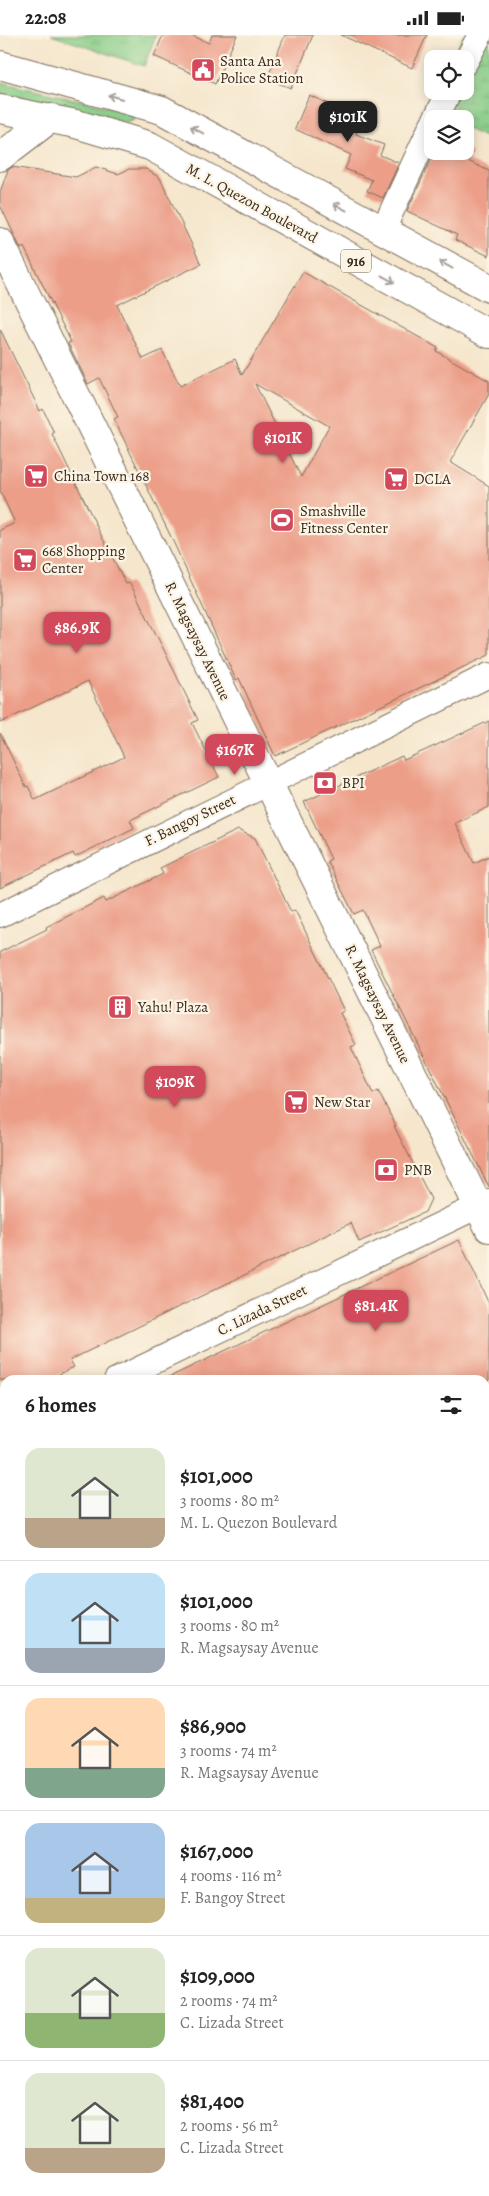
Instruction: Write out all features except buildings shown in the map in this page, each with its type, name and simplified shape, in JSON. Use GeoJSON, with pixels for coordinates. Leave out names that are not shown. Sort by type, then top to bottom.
{"type":"FeatureCollection","features":[{"type":"Feature","properties":{"kind":"main road"},"geometry":{"type":"LineString","coordinates":[[0,65],[162,110],[489,288]]}},
{"type":"Feature","properties":{"kind":"main road","name":"M. L. Quezon Boulevard"},"geometry":{"type":"LineString","coordinates":[[0,109],[51,118],[150,146],[489,334]]}},
{"type":"Feature","properties":{"kind":"main road"},"geometry":{"type":"LineString","coordinates":[[150,146],[162,110]]}},
{"type":"Feature","properties":{"kind":"main road"},"geometry":{"type":"LineString","coordinates":[[0,157],[51,118]]}},
{"type":"Feature","properties":{"kind":"main road","name":"R. Magsaysay Avenue"},"geometry":{"type":"LineString","coordinates":[[0,242],[268,782],[485,1212]]}},
{"type":"Feature","properties":{"kind":"street"},"geometry":{"type":"LineString","coordinates":[[472,50],[480,35]]}},
{"type":"Feature","properties":{"kind":"street"},"geometry":{"type":"LineString","coordinates":[[383,230],[424,140]]}},
{"type":"Feature","properties":{"kind":"street","name":"F. Bangoy Street"},"geometry":{"type":"LineString","coordinates":[[0,915],[489,675]]}},
{"type":"Feature","properties":{"kind":"street","name":"C. Lizada Street"},"geometry":{"type":"LineString","coordinates":[[127,1375],[485,1212]]}},
{"type":"Feature","properties":{"kind":"green space"},"geometry":{"type":"Polygon","coordinates":[[[51,35],[156,35],[144,66],[51,35]]]}},
{"type":"Feature","properties":{"kind":"green space"},"geometry":{"type":"Polygon","coordinates":[[[464,35],[489,35],[489,139],[474,132],[474,110],[422,109],[427,100],[474,100],[474,50],[456,50],[464,35]]]}},
{"type":"Feature","properties":{"kind":"green space"},"geometry":{"type":"Polygon","coordinates":[[[0,82],[126,111],[133,115],[134,120],[126,123],[45,102],[0,94],[0,82]]]}},
{"type":"Feature","properties":{"kind":"place","name":"Santa Ana Police Station"},"geometry":{"type":"Point","coordinates":[203,70]}},
{"type":"Feature","properties":{"kind":"place","name":"China Town 168"},"geometry":{"type":"Point","coordinates":[36,476]}},
{"type":"Feature","properties":{"kind":"place","name":"DCLA"},"geometry":{"type":"Point","coordinates":[396,479]}},
{"type":"Feature","properties":{"kind":"place","name":"Smashville Fitness Center"},"geometry":{"type":"Point","coordinates":[282,520]}},
{"type":"Feature","properties":{"kind":"place","name":"668 Shopping Center"},"geometry":{"type":"Point","coordinates":[25,560]}},
{"type":"Feature","properties":{"kind":"place","name":"BPI"},"geometry":{"type":"Point","coordinates":[325,783]}},
{"type":"Feature","properties":{"kind":"place","name":"Yahu! Plaza"},"geometry":{"type":"Point","coordinates":[120,1007]}},
{"type":"Feature","properties":{"kind":"place","name":"New Star"},"geometry":{"type":"Point","coordinates":[296,1102]}},
{"type":"Feature","properties":{"kind":"place","name":"PNB"},"geometry":{"type":"Point","coordinates":[386,1170]}}]}
